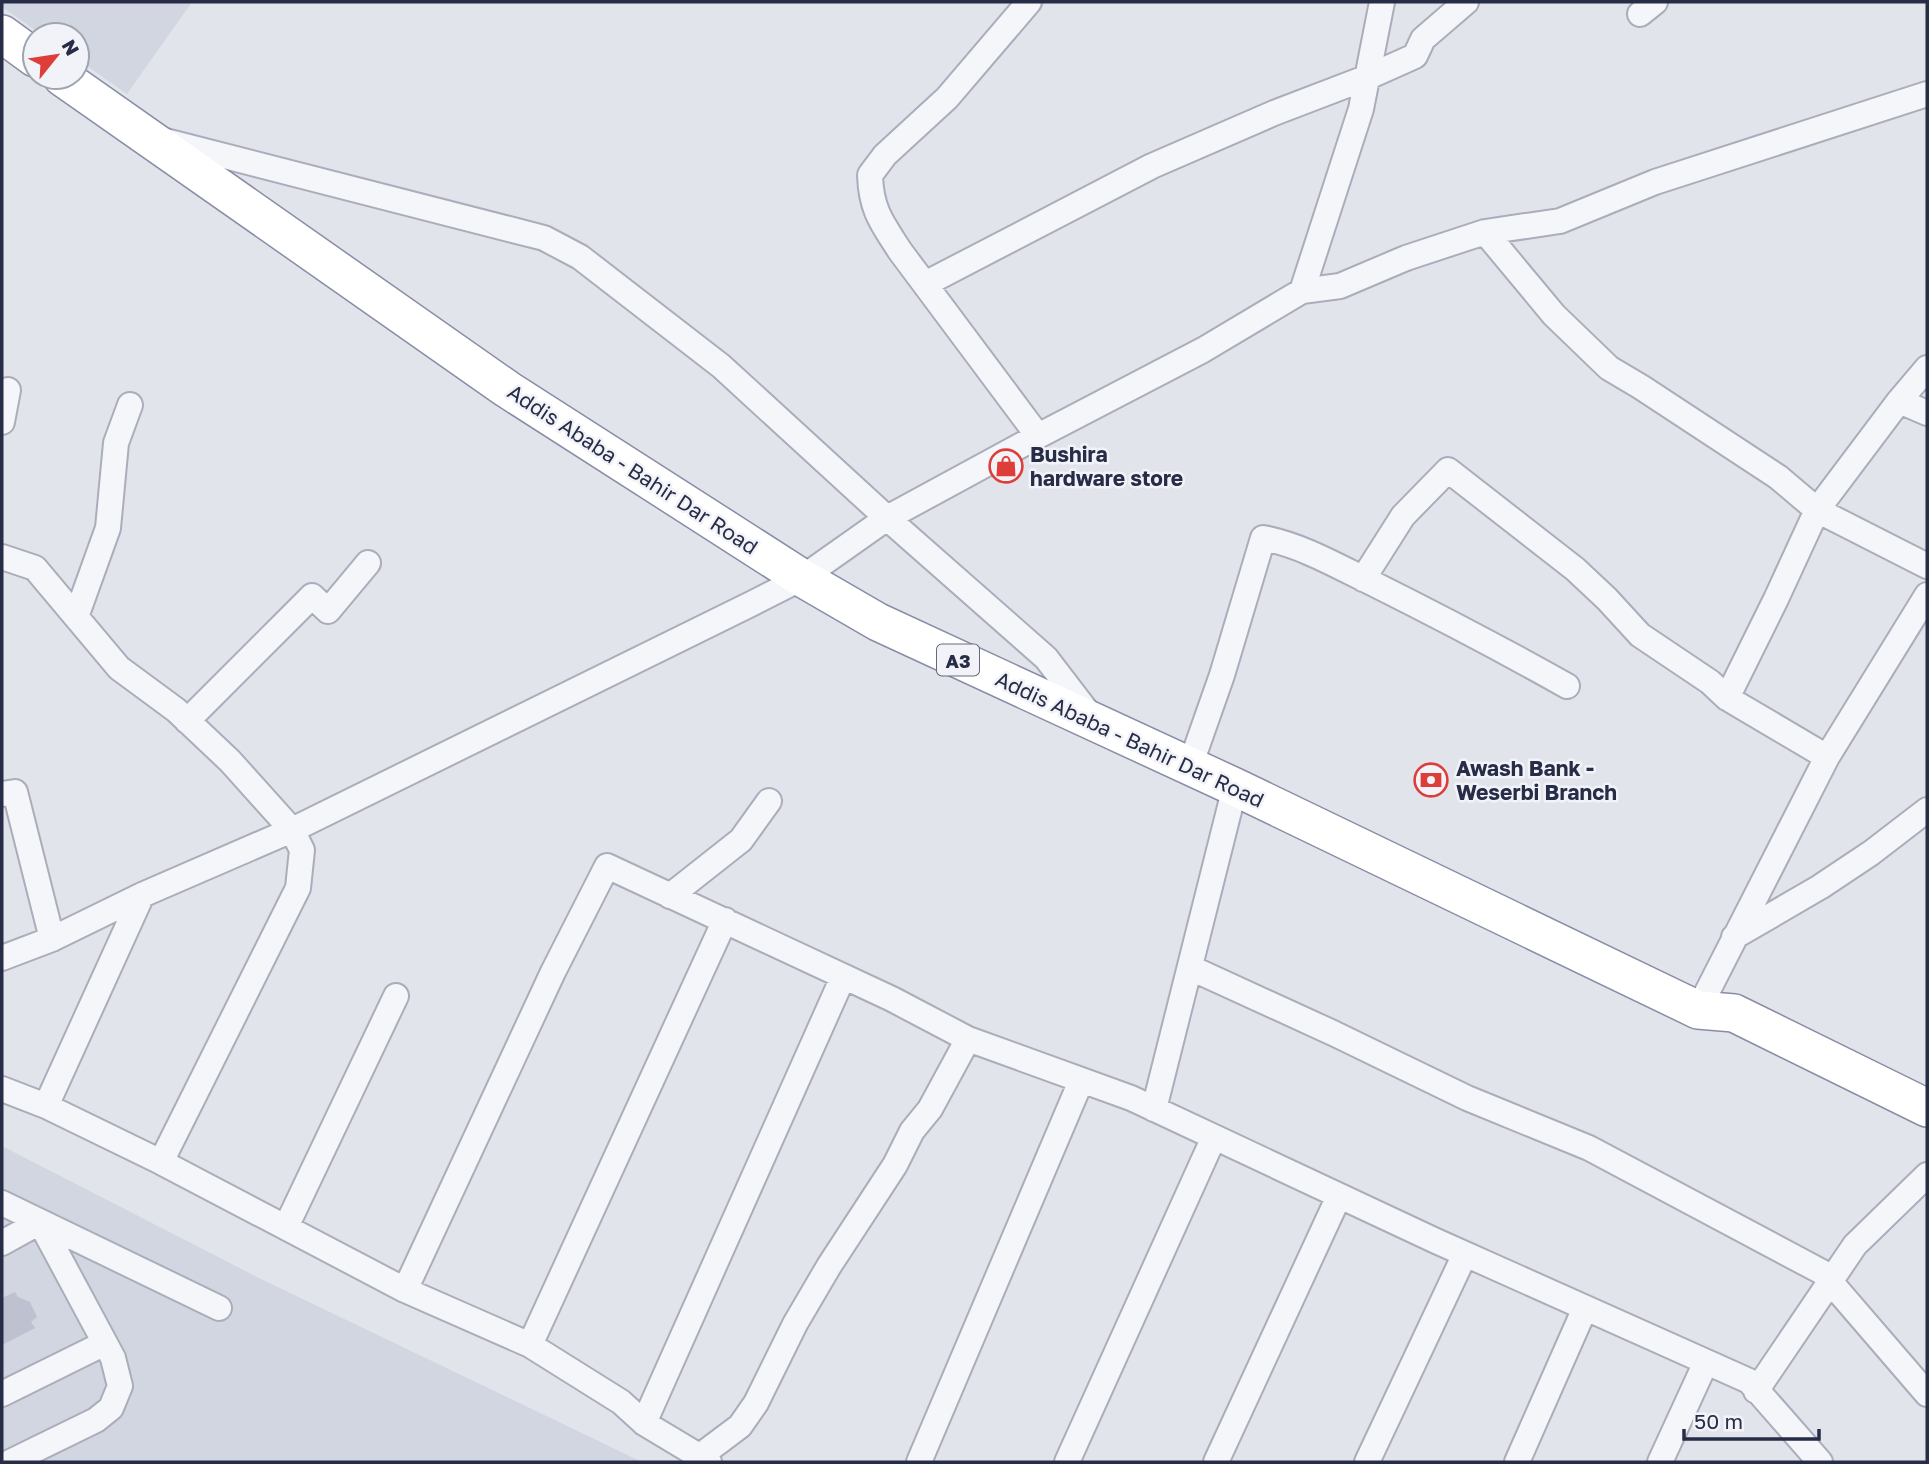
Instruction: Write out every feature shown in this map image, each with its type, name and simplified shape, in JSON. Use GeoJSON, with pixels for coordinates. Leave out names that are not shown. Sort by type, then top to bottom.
{"type":"FeatureCollection","features":[{"type":"Feature","properties":{"kind":"highway"},"geometry":{"type":"LineString","coordinates":[[2,34],[21,48]]}},
{"type":"Feature","properties":{"kind":"highway","name":"Addis Ababa - Bahir Dar Road"},"geometry":{"type":"LineString","coordinates":[[82,91],[508,389],[802,578],[878,622],[1235,787],[1698,1010],[1734,1013],[1927,1108]]}},
{"type":"Feature","properties":{"kind":"street"},"geometry":{"type":"LineString","coordinates":[[1029,2],[947,98],[886,155],[870,175],[871,198],[882,223],[1038,436]]}},
{"type":"Feature","properties":{"kind":"street"},"geometry":{"type":"LineString","coordinates":[[1302,291],[1361,109],[1382,2]]}},
{"type":"Feature","properties":{"kind":"street"},"geometry":{"type":"LineString","coordinates":[[925,284],[1152,166],[1415,56],[1423,39],[1466,2]]}},
{"type":"Feature","properties":{"kind":"street"},"geometry":{"type":"LineString","coordinates":[[2,958],[52,939],[142,895],[292,830],[802,578],[887,518],[1203,350],[1302,291],[1340,286],[1406,258],[1485,232],[1560,221],[1655,182],[1927,94]]}},
{"type":"Feature","properties":{"kind":"street"},"geometry":{"type":"LineString","coordinates":[[148,137],[544,238],[580,257],[721,366],[887,518],[1046,658],[1096,723]]}},
{"type":"Feature","properties":{"kind":"street"},"geometry":{"type":"LineString","coordinates":[[1485,232],[1554,315],[1609,368],[1778,477],[1816,510],[1927,566]]}},
{"type":"Feature","properties":{"kind":"street"},"geometry":{"type":"LineString","coordinates":[[1727,698],[1816,510],[1927,368]]}},
{"type":"Feature","properties":{"kind":"street"},"geometry":{"type":"LineString","coordinates":[[2,422],[8,390]]}},
{"type":"Feature","properties":{"kind":"street"},"geometry":{"type":"LineString","coordinates":[[1899,401],[1927,413]]}},
{"type":"Feature","properties":{"kind":"street"},"geometry":{"type":"LineString","coordinates":[[76,617],[108,528],[116,443],[130,405]]}},
{"type":"Feature","properties":{"kind":"street"},"geometry":{"type":"LineString","coordinates":[[1363,579],[1403,516],[1448,470],[1574,569],[1607,599],[1640,635],[1710,682],[1727,698],[1827,757]]}},
{"type":"Feature","properties":{"kind":"street"},"geometry":{"type":"LineString","coordinates":[[1190,766],[1222,675],[1263,538],[1280,541],[1363,579],[1475,634],[1567,686]]}},
{"type":"Feature","properties":{"kind":"street"},"geometry":{"type":"LineString","coordinates":[[2,557],[35,568],[120,668],[187,721],[230,761],[292,830],[302,850],[298,888],[161,1162]]}},
{"type":"Feature","properties":{"kind":"street"},"geometry":{"type":"LineString","coordinates":[[187,721],[312,596],[328,611],[368,563]]}},
{"type":"Feature","properties":{"kind":"street"},"geometry":{"type":"LineString","coordinates":[[1698,1010],[1827,757],[1927,595]]}},
{"type":"Feature","properties":{"kind":"street"},"geometry":{"type":"LineString","coordinates":[[1154,1109],[1235,787]]}},
{"type":"Feature","properties":{"kind":"street"},"geometry":{"type":"LineString","coordinates":[[2,794],[15,792],[52,939]]}},
{"type":"Feature","properties":{"kind":"street"},"geometry":{"type":"LineString","coordinates":[[670,896],[741,840],[769,801]]}},
{"type":"Feature","properties":{"kind":"street"},"geometry":{"type":"LineString","coordinates":[[1733,937],[1820,887],[1923,818]]}},
{"type":"Feature","properties":{"kind":"street"},"geometry":{"type":"LineString","coordinates":[[405,1290],[547,984],[607,866],[892,999],[968,1039],[1131,1098],[1465,1254],[1749,1381],[1817,1461]]}},
{"type":"Feature","properties":{"kind":"street"},"geometry":{"type":"LineString","coordinates":[[46,1106],[142,895]]}},
{"type":"Feature","properties":{"kind":"street"},"geometry":{"type":"LineString","coordinates":[[530,1345],[725,920]]}},
{"type":"Feature","properties":{"kind":"street"},"geometry":{"type":"LineString","coordinates":[[1191,968],[1334,1033],[1467,1098],[1588,1148],[1822,1272],[1927,1394]]}},
{"type":"Feature","properties":{"kind":"street"},"geometry":{"type":"LineString","coordinates":[[644,1423],[843,976]]}},
{"type":"Feature","properties":{"kind":"street"},"geometry":{"type":"LineString","coordinates":[[286,1227],[396,996]]}},
{"type":"Feature","properties":{"kind":"street"},"geometry":{"type":"LineString","coordinates":[[2,1089],[46,1106],[161,1162],[405,1290],[530,1345],[621,1402],[644,1423],[704,1459],[740,1426],[756,1403],[809,1299],[846,1238],[867,1211],[912,1131],[930,1109],[968,1039]]}},
{"type":"Feature","properties":{"kind":"street"},"geometry":{"type":"LineString","coordinates":[[919,1462],[1081,1081]]}},
{"type":"Feature","properties":{"kind":"street"},"geometry":{"type":"LineString","coordinates":[[1067,1462],[1214,1137]]}},
{"type":"Feature","properties":{"kind":"street"},"geometry":{"type":"LineString","coordinates":[[1756,1391],[1855,1245],[1927,1175]]}},
{"type":"Feature","properties":{"kind":"street"},"geometry":{"type":"LineString","coordinates":[[1216,1462],[1339,1196]]}},
{"type":"Feature","properties":{"kind":"street"},"geometry":{"type":"LineString","coordinates":[[2,1203],[219,1308]]}},
{"type":"Feature","properties":{"kind":"street"},"geometry":{"type":"LineString","coordinates":[[2,1243],[40,1222]]}},
{"type":"Feature","properties":{"kind":"street"},"geometry":{"type":"LineString","coordinates":[[10,1462],[96,1420],[111,1408],[120,1386],[119,1375],[105,1343],[40,1222]]}},
{"type":"Feature","properties":{"kind":"street"},"geometry":{"type":"LineString","coordinates":[[1367,1462],[1465,1254]]}},
{"type":"Feature","properties":{"kind":"street"},"geometry":{"type":"LineString","coordinates":[[1517,1462],[1585,1308]]}},
{"type":"Feature","properties":{"kind":"street"},"geometry":{"type":"LineString","coordinates":[[2,1394],[105,1343]]}},
{"type":"Feature","properties":{"kind":"street"},"geometry":{"type":"LineString","coordinates":[[1660,1462],[1706,1362]]}},
{"type":"Feature","properties":{"kind":"shaded area"},"geometry":{"type":"Polygon","coordinates":[[[2,2],[192,2],[127,94],[91,69],[91,21],[22,21],[2,7],[2,2]]]}},
{"type":"Feature","properties":{"kind":"shaded area"},"geometry":{"type":"Polygon","coordinates":[[[2,1146],[259,1278],[642,1462],[2,1462],[2,1146]]]}},
{"type":"Feature","properties":{"kind":"building"},"geometry":{"type":"Polygon","coordinates":[[[15,1292],[18,1297],[30,1302],[37,1317],[31,1322],[35,1328],[2,1345],[2,1298],[15,1292]]]}},
{"type":"Feature","properties":{"kind":"place","name":"Bushira hardware store"},"geometry":{"type":"Point","coordinates":[1006,466]}},
{"type":"Feature","properties":{"kind":"place","name":"Awash Bank - Weserbi Branch"},"geometry":{"type":"Point","coordinates":[1431,780]}}]}
